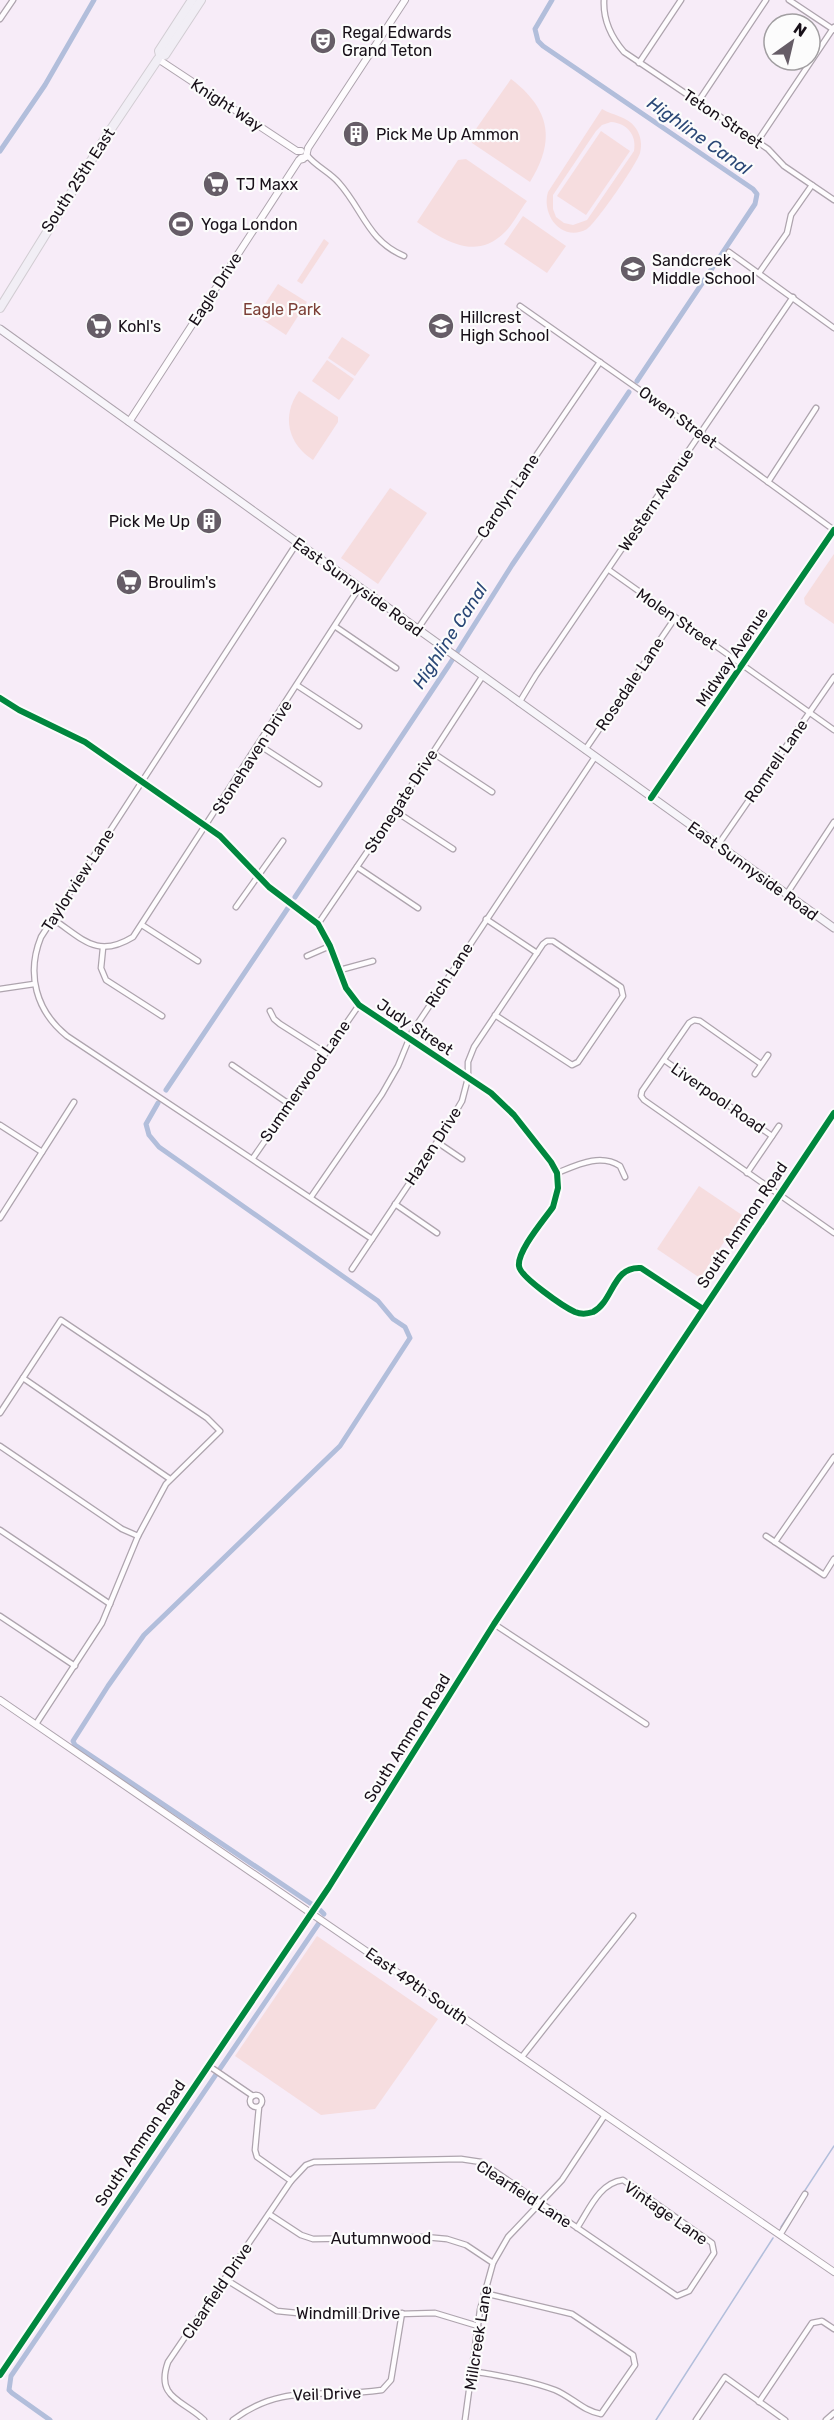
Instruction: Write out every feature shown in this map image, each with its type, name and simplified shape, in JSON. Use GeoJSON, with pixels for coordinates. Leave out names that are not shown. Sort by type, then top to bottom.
{"type":"FeatureCollection","features":[{"type":"Feature","properties":{"kind":"main road","name":"South 25th East"},"geometry":{"type":"LineString","coordinates":[[0,308],[89,164],[159,57],[159,51],[192,0]]}},
{"type":"Feature","properties":{"kind":"main road","name":"South 25th East"},"geometry":{"type":"LineString","coordinates":[[159,57],[165,55],[201,0]]}},
{"type":"Feature","properties":{"kind":"main road","name":"East Sunnyside Road"},"geometry":{"type":"LineString","coordinates":[[0,329],[519,704],[834,928]]}},
{"type":"Feature","properties":{"kind":"street"},"geometry":{"type":"LineString","coordinates":[[0,19],[13,0]]}},
{"type":"Feature","properties":{"kind":"street","name":"Eagle Drive"},"geometry":{"type":"LineString","coordinates":[[129,422],[405,0]]}},
{"type":"Feature","properties":{"kind":"street","name":"Teton Street"},"geometry":{"type":"LineString","coordinates":[[604,0],[604,12],[612,38],[624,52],[757,142],[774,154],[784,166],[834,200]]}},
{"type":"Feature","properties":{"kind":"street"},"geometry":{"type":"LineString","coordinates":[[639,63],[681,0]]}},
{"type":"Feature","properties":{"kind":"street"},"geometry":{"type":"LineString","coordinates":[[698,102],[766,0]]}},
{"type":"Feature","properties":{"kind":"street"},"geometry":{"type":"LineString","coordinates":[[757,142],[834,28],[789,0]]}},
{"type":"Feature","properties":{"kind":"street","name":"Knight Way"},"geometry":{"type":"LineString","coordinates":[[159,57],[338,181],[380,242],[390,250],[404,256]]}},
{"type":"Feature","properties":{"kind":"street"},"geometry":{"type":"LineString","coordinates":[[759,273],[787,233],[792,215],[812,185]]}},
{"type":"Feature","properties":{"kind":"street"},"geometry":{"type":"LineString","coordinates":[[729,252],[834,327]]}},
{"type":"Feature","properties":{"kind":"street","name":"Western Avenue"},"geometry":{"type":"LineString","coordinates":[[519,704],[536,675],[793,297]]}},
{"type":"Feature","properties":{"kind":"street","name":"Owen Street"},"geometry":{"type":"LineString","coordinates":[[520,306],[834,530]]}},
{"type":"Feature","properties":{"kind":"street","name":"Carolyn Lane"},"geometry":{"type":"LineString","coordinates":[[417,630],[600,362]]}},
{"type":"Feature","properties":{"kind":"street"},"geometry":{"type":"LineString","coordinates":[[768,482],[816,408]]}},
{"type":"Feature","properties":{"kind":"street","name":"Midway Avenue"},"geometry":{"type":"LineString","coordinates":[[651,798],[834,530]]}},
{"type":"Feature","properties":{"kind":"street","name":"Taylorview Lane"},"geometry":{"type":"LineString","coordinates":[[297,543],[53,919],[37,946],[34,984],[42,1008],[55,1026],[67,1036],[372,1239]]}},
{"type":"Feature","properties":{"kind":"street","name":"Molen Street"},"geometry":{"type":"LineString","coordinates":[[609,570],[834,730]]}},
{"type":"Feature","properties":{"kind":"street","name":"Stonehaven Drive"},"geometry":{"type":"LineString","coordinates":[[103,948],[112,948],[133,938],[298,686],[359,588]]}},
{"type":"Feature","properties":{"kind":"street","name":"Rosedale Lane"},"geometry":{"type":"LineString","coordinates":[[585,750],[675,618]]}},
{"type":"Feature","properties":{"kind":"street"},"geometry":{"type":"LineString","coordinates":[[336,627],[396,668]]}},
{"type":"Feature","properties":{"kind":"street","name":"Stonegate Drive"},"geometry":{"type":"LineString","coordinates":[[318,924],[482,677]]}},
{"type":"Feature","properties":{"kind":"street","name":"Romrell Lane"},"geometry":{"type":"LineString","coordinates":[[718,845],[834,677]]}},
{"type":"Feature","properties":{"kind":"street"},"geometry":{"type":"LineString","coordinates":[[298,686],[359,726]]}},
{"type":"Feature","properties":{"kind":"street","name":"Judy Street"},"geometry":{"type":"LineString","coordinates":[[0,698],[19,710],[85,742],[142,780],[237,851],[269,886],[318,924],[330,946],[346,988],[358,1005],[491,1093],[514,1115],[551,1162],[556,1173]]}},
{"type":"Feature","properties":{"kind":"street"},"geometry":{"type":"LineString","coordinates":[[259,745],[319,784]]}},
{"type":"Feature","properties":{"kind":"street"},"geometry":{"type":"LineString","coordinates":[[433,753],[492,792]]}},
{"type":"Feature","properties":{"kind":"street","name":"Rich Lane"},"geometry":{"type":"LineString","coordinates":[[310,1197],[382,1094],[398,1066],[408,1039],[595,757]]}},
{"type":"Feature","properties":{"kind":"street"},"geometry":{"type":"LineString","coordinates":[[395,811],[453,849]]}},
{"type":"Feature","properties":{"kind":"street"},"geometry":{"type":"LineString","coordinates":[[786,895],[834,822]]}},
{"type":"Feature","properties":{"kind":"street"},"geometry":{"type":"LineString","coordinates":[[236,907],[283,841]]}},
{"type":"Feature","properties":{"kind":"street"},"geometry":{"type":"LineString","coordinates":[[357,867],[418,908]]}},
{"type":"Feature","properties":{"kind":"street"},"geometry":{"type":"LineString","coordinates":[[53,919],[93,945],[103,948],[101,968],[106,980],[162,1016]]}},
{"type":"Feature","properties":{"kind":"street"},"geometry":{"type":"LineString","coordinates":[[486,919],[537,953],[543,944],[553,941],[621,987],[623,996],[578,1062],[572,1065],[495,1015]]}},
{"type":"Feature","properties":{"kind":"street"},"geometry":{"type":"LineString","coordinates":[[142,925],[198,961]]}},
{"type":"Feature","properties":{"kind":"street"},"geometry":{"type":"LineString","coordinates":[[307,956],[330,946]]}},
{"type":"Feature","properties":{"kind":"street","name":"Hazen Drive"},"geometry":{"type":"LineString","coordinates":[[352,1269],[462,1101],[468,1078],[468,1062],[474,1047],[537,953]]}},
{"type":"Feature","properties":{"kind":"street"},"geometry":{"type":"LineString","coordinates":[[340,970],[373,961]]}},
{"type":"Feature","properties":{"kind":"street"},"geometry":{"type":"LineString","coordinates":[[0,988],[34,984]]}},
{"type":"Feature","properties":{"kind":"street","name":"Summerwood Lane"},"geometry":{"type":"LineString","coordinates":[[253,1158],[358,1005]]}},
{"type":"Feature","properties":{"kind":"street"},"geometry":{"type":"LineString","coordinates":[[270,1011],[280,1024],[324,1052]]}},
{"type":"Feature","properties":{"kind":"street"},"geometry":{"type":"LineString","coordinates":[[761,1064],[700,1021],[694,1020],[689,1023],[642,1091],[641,1096],[778,1196],[834,1233]]}},
{"type":"Feature","properties":{"kind":"street"},"geometry":{"type":"LineString","coordinates":[[755,1074],[768,1055]]}},
{"type":"Feature","properties":{"kind":"street","name":"Liverpool Road"},"geometry":{"type":"LineString","coordinates":[[664,1060],[772,1136]]}},
{"type":"Feature","properties":{"kind":"street"},"geometry":{"type":"LineString","coordinates":[[232,1065],[289,1104]]}},
{"type":"Feature","properties":{"kind":"street"},"geometry":{"type":"LineString","coordinates":[[0,1218],[74,1102]]}},
{"type":"Feature","properties":{"kind":"street","name":"South Ammon Road"},"geometry":{"type":"LineString","coordinates":[[0,2375],[210,2067],[312,1912],[494,1624],[834,1113]]}},
{"type":"Feature","properties":{"kind":"street"},"geometry":{"type":"LineString","coordinates":[[0,1125],[42,1152]]}},
{"type":"Feature","properties":{"kind":"street"},"geometry":{"type":"LineString","coordinates":[[747,1173],[779,1126]]}},
{"type":"Feature","properties":{"kind":"street"},"geometry":{"type":"LineString","coordinates":[[437,1142],[462,1160]]}},
{"type":"Feature","properties":{"kind":"street"},"geometry":{"type":"LineString","coordinates":[[625,1177],[620,1166],[606,1161],[586,1162],[556,1173],[558,1188],[553,1207],[520,1256],[519,1266],[525,1277],[572,1310],[585,1313],[597,1308],[625,1271],[641,1268],[703,1309]]}},
{"type":"Feature","properties":{"kind":"street"},"geometry":{"type":"LineString","coordinates":[[395,1204],[437,1233]]}},
{"type":"Feature","properties":{"kind":"street"},"geometry":{"type":"LineString","coordinates":[[0,1413],[60,1320],[207,1418],[220,1431],[170,1479],[138,1536],[98,1631],[36,1724]]}},
{"type":"Feature","properties":{"kind":"street"},"geometry":{"type":"LineString","coordinates":[[23,1378],[170,1479]]}},
{"type":"Feature","properties":{"kind":"street"},"geometry":{"type":"LineString","coordinates":[[0,1446],[122,1529],[138,1536]]}},
{"type":"Feature","properties":{"kind":"street"},"geometry":{"type":"LineString","coordinates":[[776,1542],[834,1457]]}},
{"type":"Feature","properties":{"kind":"street"},"geometry":{"type":"LineString","coordinates":[[0,1530],[110,1604]]}},
{"type":"Feature","properties":{"kind":"street"},"geometry":{"type":"LineString","coordinates":[[766,1536],[824,1575],[834,1560]]}},
{"type":"Feature","properties":{"kind":"street"},"geometry":{"type":"LineString","coordinates":[[0,1616],[75,1666]]}},
{"type":"Feature","properties":{"kind":"street"},"geometry":{"type":"LineString","coordinates":[[494,1624],[646,1724]]}},
{"type":"Feature","properties":{"kind":"street","name":"East 49th South"},"geometry":{"type":"LineString","coordinates":[[0,1700],[834,2272]]}},
{"type":"Feature","properties":{"kind":"street"},"geometry":{"type":"LineString","coordinates":[[521,2058],[633,1916]]}},
{"type":"Feature","properties":{"kind":"street"},"geometry":{"type":"LineString","coordinates":[[210,2067],[253,2096],[257,2095],[262,2098],[255,2150],[257,2157],[291,2181]]}},
{"type":"Feature","properties":{"kind":"street"},"geometry":{"type":"LineString","coordinates":[[253,2096],[250,2104],[253,2107],[259,2107]]}},
{"type":"Feature","properties":{"kind":"street","name":"Millcreek Lane"},"geometry":{"type":"LineString","coordinates":[[465,2420],[478,2326],[484,2293],[493,2264],[508,2237],[562,2180],[605,2115]]}},
{"type":"Feature","properties":{"kind":"street","name":"Clearfield Lane"},"geometry":{"type":"LineString","coordinates":[[315,2162],[473,2160],[481,2162],[677,2296]]}},
{"type":"Feature","properties":{"kind":"street","name":"Clearfield Drive"},"geometry":{"type":"LineString","coordinates":[[204,2420],[170,2395],[164,2384],[164,2372],[168,2362],[291,2181],[306,2165],[315,2162]]}},
{"type":"Feature","properties":{"kind":"street","name":"Vintage Lane"},"geometry":{"type":"LineString","coordinates":[[577,2228],[604,2187],[613,2181],[623,2180],[712,2243],[714,2253],[688,2291],[677,2296]]}},
{"type":"Feature","properties":{"kind":"street"},"geometry":{"type":"LineString","coordinates":[[780,2235],[805,2194]]}},
{"type":"Feature","properties":{"kind":"street","name":"Autumnwood"},"geometry":{"type":"LineString","coordinates":[[269,2214],[301,2235],[312,2239],[425,2237],[447,2239],[466,2245],[493,2264]]}},
{"type":"Feature","properties":{"kind":"street","name":"Windmill Drive"},"geometry":{"type":"LineString","coordinates":[[225,2279],[277,2311],[328,2316],[435,2313],[478,2326]]}},
{"type":"Feature","properties":{"kind":"street"},"geometry":{"type":"LineString","coordinates":[[472,2371],[538,2383],[560,2392],[589,2412],[601,2414],[635,2366],[633,2355],[572,2314],[484,2293]]}},
{"type":"Feature","properties":{"kind":"street","name":"Veil Drive"},"geometry":{"type":"LineString","coordinates":[[233,2420],[247,2409],[276,2397],[382,2390],[391,2380],[402,2313]]}},
{"type":"Feature","properties":{"kind":"street"},"geometry":{"type":"LineString","coordinates":[[759,2402],[812,2323],[822,2321],[834,2329]]}},
{"type":"Feature","properties":{"kind":"street"},"geometry":{"type":"LineString","coordinates":[[696,2420],[724,2377],[785,2420]]}},
{"type":"Feature","properties":{"kind":"street"},"geometry":{"type":"LineString","coordinates":[[826,2420],[834,2413]]}},
{"type":"Feature","properties":{"kind":"green space"},"geometry":{"type":"Polygon","coordinates":[[[511,79],[534,102],[545,126],[546,139],[543,152],[530,182],[472,143],[471,136],[511,79]]]}},
{"type":"Feature","properties":{"kind":"green space"},"geometry":{"type":"Polygon","coordinates":[[[602,109],[626,119],[634,126],[641,141],[640,153],[607,205],[587,229],[578,232],[562,230],[551,218],[547,201],[548,192],[602,109]],[[617,123],[602,125],[596,131],[553,195],[553,209],[556,217],[564,223],[573,225],[587,220],[634,151],[634,140],[630,131],[617,123]]]}},
{"type":"Feature","properties":{"kind":"green space"},"geometry":{"type":"Polygon","coordinates":[[[601,131],[630,151],[586,215],[557,196],[601,131]]]}},
{"type":"Feature","properties":{"kind":"green space"},"geometry":{"type":"Polygon","coordinates":[[[466,159],[527,201],[505,232],[494,241],[482,246],[471,247],[449,241],[417,222],[458,160],[466,159]]]}},
{"type":"Feature","properties":{"kind":"green space"},"geometry":{"type":"Polygon","coordinates":[[[523,216],[566,246],[547,273],[504,244],[523,216]]]}},
{"type":"Feature","properties":{"kind":"green space"},"geometry":{"type":"Polygon","coordinates":[[[324,239],[329,243],[302,284],[297,281],[324,239]]]}},
{"type":"Feature","properties":{"kind":"green space","name":"Eagle Park"},"geometry":{"type":"Polygon","coordinates":[[[278,284],[307,302],[286,335],[257,316],[278,284]]]}},
{"type":"Feature","properties":{"kind":"green space"},"geometry":{"type":"Polygon","coordinates":[[[342,337],[370,355],[355,376],[328,358],[342,337]]]}},
{"type":"Feature","properties":{"kind":"green space"},"geometry":{"type":"Polygon","coordinates":[[[327,360],[354,379],[339,400],[312,381],[327,360]]]}},
{"type":"Feature","properties":{"kind":"green space"},"geometry":{"type":"Polygon","coordinates":[[[299,391],[338,417],[338,422],[313,460],[298,446],[290,429],[290,410],[299,391]]]}},
{"type":"Feature","properties":{"kind":"green space"},"geometry":{"type":"Polygon","coordinates":[[[390,488],[427,513],[378,584],[341,558],[390,488]]]}},
{"type":"Feature","properties":{"kind":"green space"},"geometry":{"type":"Polygon","coordinates":[[[834,554],[834,624],[805,604],[804,598],[834,554]]]}},
{"type":"Feature","properties":{"kind":"green space"},"geometry":{"type":"Polygon","coordinates":[[[699,1186],[742,1215],[700,1278],[657,1249],[699,1186]]]}},
{"type":"Feature","properties":{"kind":"green space"},"geometry":{"type":"Polygon","coordinates":[[[317,1936],[438,2019],[375,2109],[321,2115],[235,2056],[317,1936]]]}},
{"type":"Feature","properties":{"kind":"waterway"},"geometry":{"type":"LineString","coordinates":[[0,151],[45,85],[94,0]]}},
{"type":"Feature","properties":{"kind":"waterway","name":"Highline Canal"},"geometry":{"type":"LineString","coordinates":[[552,0],[535,29],[538,41],[543,46],[753,189],[757,194],[755,204],[637,381]]}},
{"type":"Feature","properties":{"kind":"waterway","name":"Highline Canal"},"geometry":{"type":"LineString","coordinates":[[295,897],[449,665],[512,565],[629,392]]}},
{"type":"Feature","properties":{"kind":"waterway"},"geometry":{"type":"LineString","coordinates":[[166,1090],[288,908]]}},
{"type":"Feature","properties":{"kind":"waterway"},"geometry":{"type":"LineString","coordinates":[[158,1103],[146,1124],[149,1135],[159,1147],[378,1301],[393,1319],[405,1327],[410,1338],[340,1446],[144,1635],[73,1741],[75,1745],[313,1905]]}},
{"type":"Feature","properties":{"kind":"waterway"},"geometry":{"type":"LineString","coordinates":[[320,1910],[324,1914]]}},
{"type":"Feature","properties":{"kind":"waterway"},"geometry":{"type":"LineString","coordinates":[[50,2420],[9,2390],[11,2376],[319,1923]]}},
{"type":"Feature","properties":{"kind":"waterway"},"geometry":{"type":"LineString","coordinates":[[781,2227],[834,2146]]}},
{"type":"Feature","properties":{"kind":"waterway"},"geometry":{"type":"LineString","coordinates":[[656,2420],[773,2238]]}},
{"type":"Feature","properties":{"kind":"cycle path"},"geometry":{"type":"LineString","coordinates":[[651,798],[834,530]]}},
{"type":"Feature","properties":{"kind":"cycle path"},"geometry":{"type":"LineString","coordinates":[[0,698],[19,710],[85,742],[220,836],[269,887],[318,924],[330,946],[346,988],[359,1005],[491,1093],[514,1115],[557,1173],[558,1188],[553,1207],[522,1252],[520,1260],[521,1271],[534,1284],[569,1309],[579,1313],[588,1313],[600,1307],[624,1272],[641,1268],[703,1309]]}},
{"type":"Feature","properties":{"kind":"cycle path"},"geometry":{"type":"LineString","coordinates":[[0,2375],[329,1887],[494,1624],[834,1113]]}},
{"type":"Feature","properties":{"kind":"place","name":"Regal Edwards Grand Teton"},"geometry":{"type":"Point","coordinates":[323,41]}},
{"type":"Feature","properties":{"kind":"place","name":"Pick Me Up Ammon"},"geometry":{"type":"Point","coordinates":[356,134]}},
{"type":"Feature","properties":{"kind":"place","name":"TJ Maxx"},"geometry":{"type":"Point","coordinates":[216,184]}},
{"type":"Feature","properties":{"kind":"place","name":"Yoga London"},"geometry":{"type":"Point","coordinates":[181,224]}},
{"type":"Feature","properties":{"kind":"place","name":"Sandcreek Middle School"},"geometry":{"type":"Point","coordinates":[633,269]}},
{"type":"Feature","properties":{"kind":"place","name":"Kohl's"},"geometry":{"type":"Point","coordinates":[99,326]}},
{"type":"Feature","properties":{"kind":"place","name":"Hillcrest High School"},"geometry":{"type":"Point","coordinates":[441,326]}},
{"type":"Feature","properties":{"kind":"place","name":"Pick Me Up"},"geometry":{"type":"Point","coordinates":[209,521]}},
{"type":"Feature","properties":{"kind":"place","name":"Broulim's"},"geometry":{"type":"Point","coordinates":[129,582]}}]}
